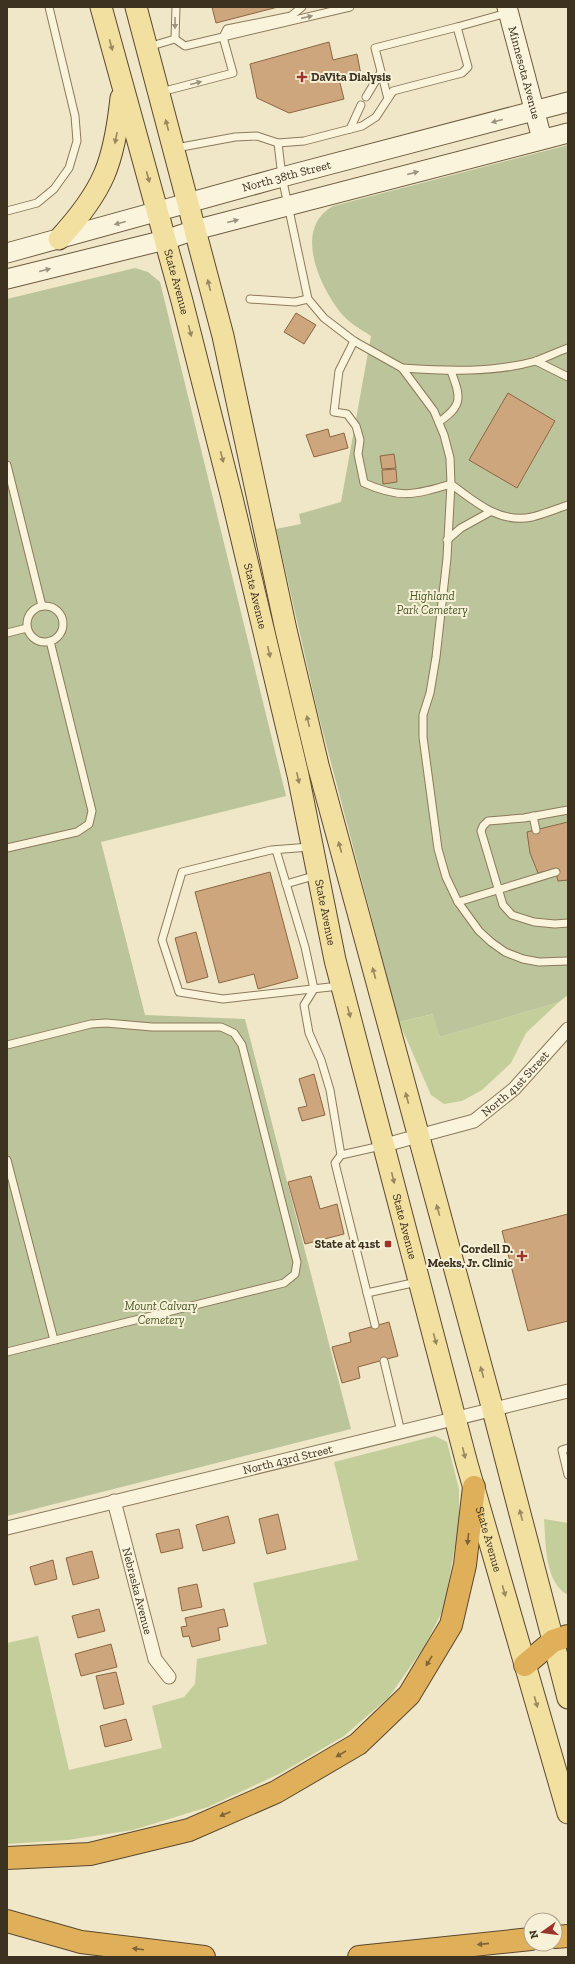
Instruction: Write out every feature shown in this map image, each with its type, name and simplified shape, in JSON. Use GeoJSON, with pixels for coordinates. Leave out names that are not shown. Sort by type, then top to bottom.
{"type":"FeatureCollection","features":[{"type":"Feature","properties":{"kind":"highway"},"geometry":{"type":"LineString","coordinates":[[7,1858],[90,1854],[189,1830],[276,1792],[358,1744],[410,1694],[451,1625],[465,1565],[474,1487]]}},
{"type":"Feature","properties":{"kind":"highway"},"geometry":{"type":"LineString","coordinates":[[525,1664],[561,1638]]}},
{"type":"Feature","properties":{"kind":"highway"},"geometry":{"type":"LineString","coordinates":[[7,1921],[81,1942],[204,1957]]}},
{"type":"Feature","properties":{"kind":"highway"},"geometry":{"type":"LineString","coordinates":[[359,1957],[523,1940]]}},
{"type":"Feature","properties":{"kind":"main road","name":"State Avenue"},"geometry":{"type":"LineString","coordinates":[[101,7],[158,212],[234,506],[298,775],[335,960],[474,1487],[568,1813]]}},
{"type":"Feature","properties":{"kind":"main road","name":"State Avenue"},"geometry":{"type":"LineString","coordinates":[[136,7],[223,336],[283,615],[318,765],[493,1410],[561,1638],[568,1698]]}},
{"type":"Feature","properties":{"kind":"main road","name":"Minnesota Avenue"},"geometry":{"type":"LineString","coordinates":[[508,10],[542,139]]}},
{"type":"Feature","properties":{"kind":"main road"},"geometry":{"type":"LineString","coordinates":[[59,239],[82,214],[105,176],[113,152],[118,128],[123,85]]}},
{"type":"Feature","properties":{"kind":"main road","name":"North 38th Street"},"geometry":{"type":"LineString","coordinates":[[7,253],[158,212],[282,176],[568,102]]}},
{"type":"Feature","properties":{"kind":"main road"},"geometry":{"type":"LineString","coordinates":[[7,279],[165,240],[195,230],[288,207],[568,132]]}},
{"type":"Feature","properties":{"kind":"street","name":"North 41st Street"},"geometry":{"type":"LineString","coordinates":[[385,1145],[474,1121],[514,1089],[568,1029]]}},
{"type":"Feature","properties":{"kind":"street","name":"North 43rd Street"},"geometry":{"type":"LineString","coordinates":[[7,1528],[568,1391]]}},
{"type":"Feature","properties":{"kind":"street","name":"Nebraska Avenue"},"geometry":{"type":"LineString","coordinates":[[114,1501],[155,1659],[169,1677]]}},
{"type":"Feature","properties":{"kind":"lane"},"geometry":{"type":"LineString","coordinates":[[7,210],[36,203],[54,189],[69,168],[76,141],[75,116],[49,7]]}},
{"type":"Feature","properties":{"kind":"lane"},"geometry":{"type":"LineString","coordinates":[[175,39],[176,7]]}},
{"type":"Feature","properties":{"kind":"lane"},"geometry":{"type":"LineString","coordinates":[[158,93],[233,73],[223,37],[227,29],[291,16],[302,7]]}},
{"type":"Feature","properties":{"kind":"lane"},"geometry":{"type":"LineString","coordinates":[[175,39],[185,46],[350,7]]}},
{"type":"Feature","properties":{"kind":"lane"},"geometry":{"type":"LineString","coordinates":[[388,99],[375,48],[457,27],[508,10]]}},
{"type":"Feature","properties":{"kind":"lane"},"geometry":{"type":"LineString","coordinates":[[174,149],[235,137],[257,136],[278,143],[304,141],[362,126],[376,117],[394,91],[462,73],[468,67],[457,27]]}},
{"type":"Feature","properties":{"kind":"lane"},"geometry":{"type":"LineString","coordinates":[[147,47],[175,39]]}},
{"type":"Feature","properties":{"kind":"lane"},"geometry":{"type":"LineString","coordinates":[[366,96],[381,72]]}},
{"type":"Feature","properties":{"kind":"lane"},"geometry":{"type":"LineString","coordinates":[[350,129],[361,105]]}},
{"type":"Feature","properties":{"kind":"lane"},"geometry":{"type":"LineString","coordinates":[[278,143],[282,176],[308,299],[324,318],[354,341],[402,368],[434,411],[444,435],[450,458],[451,484],[436,657],[430,693],[423,715],[423,737],[438,849],[446,877],[458,902],[479,931],[505,952],[523,959],[539,962],[568,961]]}},
{"type":"Feature","properties":{"kind":"lane"},"geometry":{"type":"LineString","coordinates":[[250,299],[295,302],[308,299]]}},
{"type":"Feature","properties":{"kind":"lane"},"geometry":{"type":"LineString","coordinates":[[354,341],[339,371],[334,412],[347,414],[356,426],[360,440],[358,454],[364,483],[399,495],[420,493],[451,484]]}},
{"type":"Feature","properties":{"kind":"lane"},"geometry":{"type":"LineString","coordinates":[[402,368],[451,371],[484,370],[536,361],[568,348]]}},
{"type":"Feature","properties":{"kind":"lane"},"geometry":{"type":"LineString","coordinates":[[536,361],[568,377]]}},
{"type":"Feature","properties":{"kind":"lane"},"geometry":{"type":"LineString","coordinates":[[438,422],[452,413],[458,401],[457,389],[451,371]]}},
{"type":"Feature","properties":{"kind":"lane"},"geometry":{"type":"LineString","coordinates":[[7,465],[42,606]]}},
{"type":"Feature","properties":{"kind":"lane"},"geometry":{"type":"LineString","coordinates":[[451,484],[490,512],[510,518],[531,517],[568,505]]}},
{"type":"Feature","properties":{"kind":"lane"},"geometry":{"type":"LineString","coordinates":[[447,540],[461,528],[490,512]]}},
{"type":"Feature","properties":{"kind":"lane"},"geometry":{"type":"LineString","coordinates":[[42,606],[54,607],[58,611],[63,622],[60,634],[50,641],[39,641],[34,638],[27,628],[28,616],[36,608],[42,606]]}},
{"type":"Feature","properties":{"kind":"lane"},"geometry":{"type":"LineString","coordinates":[[7,632],[27,628]]}},
{"type":"Feature","properties":{"kind":"lane"},"geometry":{"type":"LineString","coordinates":[[7,848],[77,832],[89,824],[92,811],[50,641]]}},
{"type":"Feature","properties":{"kind":"lane"},"geometry":{"type":"LineString","coordinates":[[568,810],[488,821],[483,826],[481,831],[503,905],[512,915],[534,922],[555,924],[568,922]]}},
{"type":"Feature","properties":{"kind":"lane"},"geometry":{"type":"LineString","coordinates":[[533,816],[536,830]]}},
{"type":"Feature","properties":{"kind":"lane"},"geometry":{"type":"LineString","coordinates":[[312,847],[276,850],[182,872],[162,940],[179,992],[223,999],[342,985]]}},
{"type":"Feature","properties":{"kind":"lane"},"geometry":{"type":"LineString","coordinates":[[276,850],[305,947],[314,989],[304,1005],[309,1033],[321,1060],[330,1090],[341,1155]]}},
{"type":"Feature","properties":{"kind":"lane"},"geometry":{"type":"LineString","coordinates":[[458,902],[556,872]]}},
{"type":"Feature","properties":{"kind":"lane"},"geometry":{"type":"LineString","coordinates":[[286,884],[318,875]]}},
{"type":"Feature","properties":{"kind":"lane"},"geometry":{"type":"LineString","coordinates":[[7,1045],[91,1024],[106,1023],[152,1027],[221,1027],[234,1033],[242,1045],[297,1262],[295,1274],[284,1283],[7,1352]]}},
{"type":"Feature","properties":{"kind":"lane"},"geometry":{"type":"LineString","coordinates":[[375,1325],[335,1163],[341,1155],[385,1145]]}},
{"type":"Feature","properties":{"kind":"lane"},"geometry":{"type":"LineString","coordinates":[[7,1160],[54,1340]]}},
{"type":"Feature","properties":{"kind":"lane"},"geometry":{"type":"LineString","coordinates":[[366,1293],[420,1281]]}},
{"type":"Feature","properties":{"kind":"lane"},"geometry":{"type":"LineString","coordinates":[[384,1361],[401,1432]]}},
{"type":"Feature","properties":{"kind":"lane"},"geometry":{"type":"LineString","coordinates":[[568,1448],[562,1450],[568,1475]]}},
{"type":"Feature","properties":{"kind":"green space","name":"Highland Park Cemetery"},"geometry":{"type":"Polygon","coordinates":[[[568,145],[568,995],[559,1002],[440,1037],[433,1014],[399,1022],[318,713],[276,529],[301,524],[299,514],[341,502],[371,336],[354,325],[340,312],[324,287],[314,257],[312,242],[314,228],[321,216],[333,206],[568,145]]]}},
{"type":"Feature","properties":{"kind":"green space","name":"Mount Calvary Cemetery"},"geometry":{"type":"Polygon","coordinates":[[[135,268],[148,272],[160,282],[286,796],[101,842],[145,1015],[245,1019],[351,1429],[7,1516],[7,299],[135,268]]]}},
{"type":"Feature","properties":{"kind":"green space"},"geometry":{"type":"Polygon","coordinates":[[[559,1002],[526,1033],[511,1063],[482,1090],[462,1101],[444,1104],[431,1095],[399,1022],[434,1014],[440,1037],[559,1002]]]}},
{"type":"Feature","properties":{"kind":"green space"},"geometry":{"type":"Polygon","coordinates":[[[435,1436],[447,1442],[459,1489],[459,1524],[444,1608],[424,1647],[389,1697],[344,1736],[281,1773],[208,1807],[133,1830],[68,1840],[7,1844],[7,1643],[38,1636],[69,1770],[162,1748],[152,1706],[184,1697],[195,1684],[197,1659],[267,1644],[253,1583],[358,1560],[334,1462],[435,1436]]]}},
{"type":"Feature","properties":{"kind":"green space"},"geometry":{"type":"Polygon","coordinates":[[[544,1519],[568,1523],[568,1595],[560,1589],[550,1572],[546,1550],[544,1519]]]}},
{"type":"Feature","properties":{"kind":"building"},"geometry":{"type":"Polygon","coordinates":[[[212,7],[278,7],[216,23],[212,7]]]}},
{"type":"Feature","properties":{"kind":"building","name":"DaVita Dialysis"},"geometry":{"type":"Polygon","coordinates":[[[329,42],[333,60],[357,54],[361,75],[339,79],[344,99],[289,113],[257,98],[250,64],[329,42]]]}},
{"type":"Feature","properties":{"kind":"building"},"geometry":{"type":"Polygon","coordinates":[[[296,313],[316,325],[304,344],[284,332],[296,313]]]}},
{"type":"Feature","properties":{"kind":"building"},"geometry":{"type":"Polygon","coordinates":[[[508,393],[555,421],[517,488],[469,460],[508,393]]]}},
{"type":"Feature","properties":{"kind":"building"},"geometry":{"type":"Polygon","coordinates":[[[328,429],[330,437],[344,433],[348,448],[314,457],[306,435],[328,429]]]}},
{"type":"Feature","properties":{"kind":"building"},"geometry":{"type":"Polygon","coordinates":[[[394,454],[396,468],[382,469],[380,456],[394,454]]]}},
{"type":"Feature","properties":{"kind":"building"},"geometry":{"type":"Polygon","coordinates":[[[396,469],[397,482],[383,484],[382,470],[396,469]]]}},
{"type":"Feature","properties":{"kind":"building"},"geometry":{"type":"Polygon","coordinates":[[[568,822],[568,880],[558,881],[555,869],[538,873],[530,853],[527,832],[568,822]]]}},
{"type":"Feature","properties":{"kind":"building"},"geometry":{"type":"Polygon","coordinates":[[[270,872],[298,978],[258,989],[254,974],[219,983],[195,892],[270,872]]]}},
{"type":"Feature","properties":{"kind":"building"},"geometry":{"type":"Polygon","coordinates":[[[196,932],[208,977],[187,983],[175,938],[196,932]]]}},
{"type":"Feature","properties":{"kind":"building"},"geometry":{"type":"Polygon","coordinates":[[[314,1074],[325,1115],[302,1121],[298,1108],[307,1106],[299,1079],[314,1074]]]}},
{"type":"Feature","properties":{"kind":"building"},"geometry":{"type":"Polygon","coordinates":[[[311,1176],[320,1209],[337,1204],[344,1234],[305,1244],[288,1182],[311,1176]]]}},
{"type":"Feature","properties":{"kind":"building"},"geometry":{"type":"Polygon","coordinates":[[[568,1214],[568,1321],[528,1331],[502,1231],[568,1214]]]}},
{"type":"Feature","properties":{"kind":"building"},"geometry":{"type":"Polygon","coordinates":[[[389,1322],[398,1356],[358,1367],[360,1378],[342,1383],[332,1347],[351,1342],[349,1333],[389,1322]]]}},
{"type":"Feature","properties":{"kind":"building"},"geometry":{"type":"Polygon","coordinates":[[[278,1514],[286,1549],[267,1554],[259,1519],[278,1514]]]}},
{"type":"Feature","properties":{"kind":"building"},"geometry":{"type":"Polygon","coordinates":[[[228,1516],[235,1543],[203,1551],[196,1525],[228,1516]]]}},
{"type":"Feature","properties":{"kind":"building"},"geometry":{"type":"Polygon","coordinates":[[[179,1529],[183,1548],[161,1553],[156,1534],[179,1529]]]}},
{"type":"Feature","properties":{"kind":"building"},"geometry":{"type":"Polygon","coordinates":[[[92,1551],[99,1578],[73,1585],[66,1558],[92,1551]]]}},
{"type":"Feature","properties":{"kind":"building"},"geometry":{"type":"Polygon","coordinates":[[[53,1560],[57,1579],[35,1585],[30,1567],[53,1560]]]}},
{"type":"Feature","properties":{"kind":"building"},"geometry":{"type":"Polygon","coordinates":[[[197,1584],[202,1607],[182,1611],[178,1588],[197,1584]]]}},
{"type":"Feature","properties":{"kind":"building"},"geometry":{"type":"Polygon","coordinates":[[[99,1609],[105,1631],[78,1638],[72,1616],[99,1609]]]}},
{"type":"Feature","properties":{"kind":"building"},"geometry":{"type":"Polygon","coordinates":[[[224,1609],[228,1626],[218,1628],[220,1640],[192,1647],[189,1636],[183,1637],[181,1627],[187,1626],[185,1618],[224,1609]]]}},
{"type":"Feature","properties":{"kind":"building"},"geometry":{"type":"Polygon","coordinates":[[[111,1644],[117,1667],[81,1676],[75,1654],[111,1644]]]}},
{"type":"Feature","properties":{"kind":"building"},"geometry":{"type":"Polygon","coordinates":[[[116,1672],[124,1704],[104,1709],[96,1676],[116,1672]]]}},
{"type":"Feature","properties":{"kind":"building"},"geometry":{"type":"Polygon","coordinates":[[[126,1719],[132,1740],[105,1747],[100,1726],[126,1719]]]}},
{"type":"Feature","properties":{"kind":"place","name":"DaVita Dialysis"},"geometry":{"type":"Point","coordinates":[302,77]}},
{"type":"Feature","properties":{"kind":"place","name":"State at 41st"},"geometry":{"type":"Point","coordinates":[388,1244]}},
{"type":"Feature","properties":{"kind":"place","name":"Cordell D. Meeks, Jr. Clinic"},"geometry":{"type":"Point","coordinates":[522,1256]}}]}
